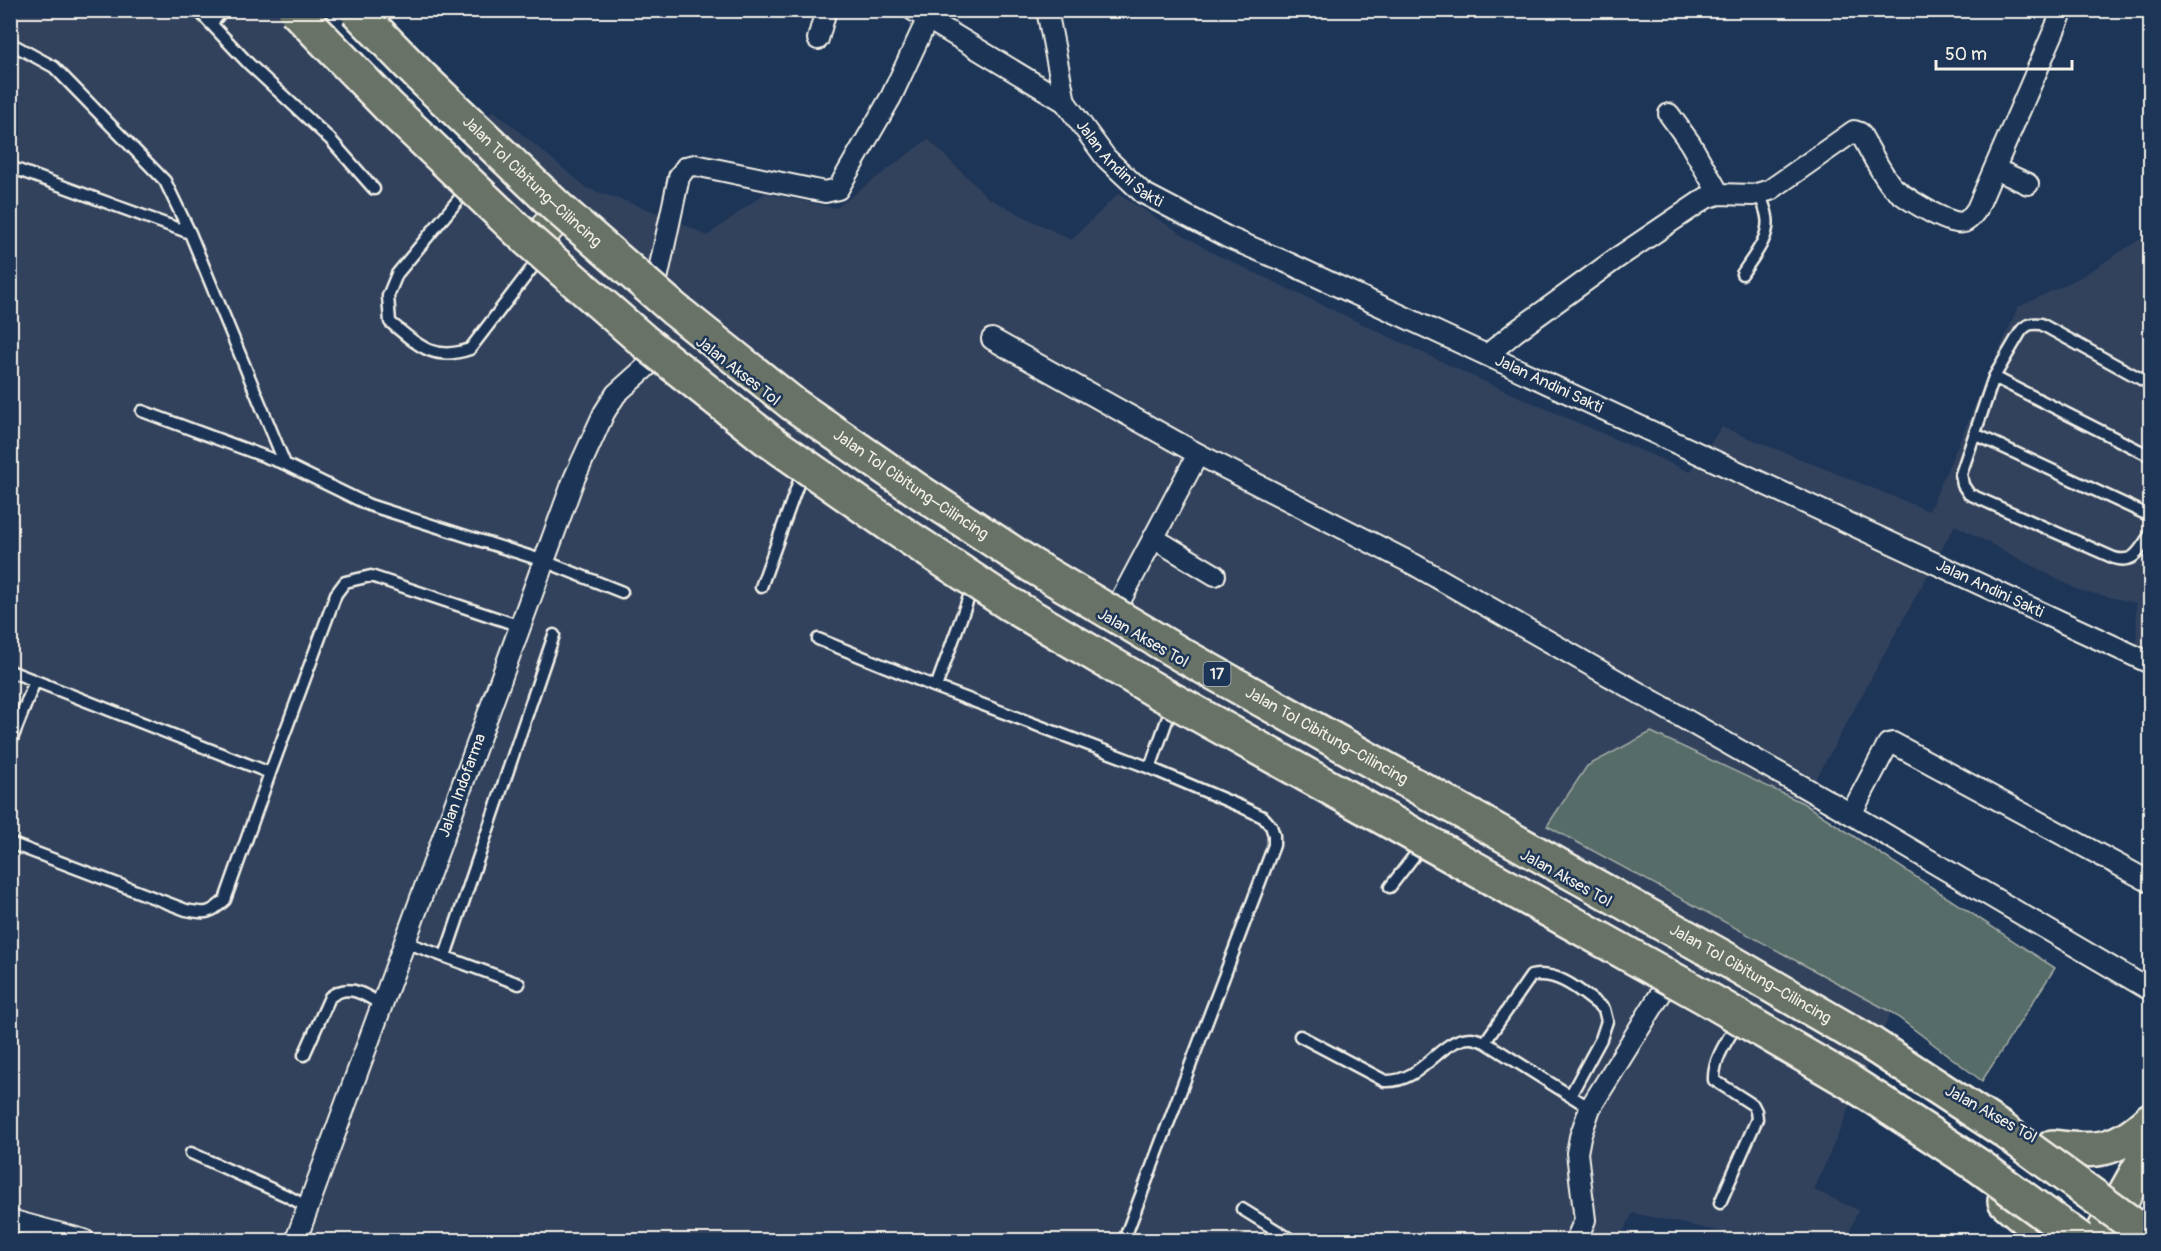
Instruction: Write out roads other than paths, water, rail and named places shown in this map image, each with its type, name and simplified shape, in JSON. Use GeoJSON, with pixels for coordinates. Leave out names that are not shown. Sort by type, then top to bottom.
{"type":"FeatureCollection","features":[{"type":"Feature","properties":{"kind":"highway"},"geometry":{"type":"LineString","coordinates":[[295,10],[389,107],[528,240],[629,328],[767,439],[873,513],[1008,603],[1160,693],[1703,996],[1847,1080],[1979,1167],[2081,1240]]}},
{"type":"Feature","properties":{"kind":"highway","name":"Jalan Tol Cibitung–Cilincing"},"geometry":{"type":"LineString","coordinates":[[360,17],[557,207],[674,309],[793,404],[908,484],[1031,565],[1182,655],[1724,958],[1870,1043],[2003,1130],[2151,1238]]}},
{"type":"Feature","properties":{"kind":"highway"},"geometry":{"type":"LineString","coordinates":[[2053,1147],[2083,1151],[2110,1147],[2131,1137],[2151,1120]]}},
{"type":"Feature","properties":{"kind":"highway"},"geometry":{"type":"LineString","coordinates":[[2099,1240],[2151,1149]]}},
{"type":"Feature","properties":{"kind":"highway"},"geometry":{"type":"LineString","coordinates":[[2002,1199],[2048,1240]]}},
{"type":"Feature","properties":{"kind":"highway"},"geometry":{"type":"LineString","coordinates":[[2145,1240],[2151,1232]]}},
{"type":"Feature","properties":{"kind":"main road","name":"Jalan Akses Tol"},"geometry":{"type":"LineString","coordinates":[[309,10],[347,50],[478,176],[547,234],[665,350],[807,458],[1019,599],[1849,1077],[2002,1199],[2058,1240]]}},
{"type":"Feature","properties":{"kind":"main road","name":"Jalan Akses Tol"},"geometry":{"type":"LineString","coordinates":[[360,17],[493,161],[547,234],[651,303],[787,410],[904,489],[1110,620],[1737,975],[2053,1147],[2123,1197]]}},
{"type":"Feature","properties":{"kind":"street"},"geometry":{"type":"LineString","coordinates":[[818,39],[826,10]]}},
{"type":"Feature","properties":{"kind":"street","name":"Jalan Andini Sakti"},"geometry":{"type":"LineString","coordinates":[[1047,10],[1065,102],[1106,158],[1143,193],[1227,237],[1496,348],[2151,663]]}},
{"type":"Feature","properties":{"kind":"street"},"geometry":{"type":"LineString","coordinates":[[1496,348],[1617,258],[1706,198],[1719,194],[1753,195],[1770,190],[1854,131],[1860,133],[1891,184],[1901,194],[1942,218],[1963,223],[1977,209],[2063,10]]}},
{"type":"Feature","properties":{"kind":"street"},"geometry":{"type":"LineString","coordinates":[[651,303],[679,177],[686,167],[695,165],[825,192],[838,189],[891,97],[920,14],[1065,102]]}},
{"type":"Feature","properties":{"kind":"street"},"geometry":{"type":"LineString","coordinates":[[1669,114],[1690,143],[1719,194]]}},
{"type":"Feature","properties":{"kind":"street"},"geometry":{"type":"LineString","coordinates":[[1995,169],[2028,184]]}},
{"type":"Feature","properties":{"kind":"street"},"geometry":{"type":"LineString","coordinates":[[992,339],[1198,454],[1415,566],[1851,814],[2151,990]]}},
{"type":"Feature","properties":{"kind":"street","name":"Jalan Indofarma"},"geometry":{"type":"LineString","coordinates":[[296,1240],[574,479],[604,413],[616,394],[665,350]]}},
{"type":"Feature","properties":{"kind":"street"},"geometry":{"type":"LineString","coordinates":[[1110,620],[1155,539],[1198,454]]}},
{"type":"Feature","properties":{"kind":"street"},"geometry":{"type":"LineString","coordinates":[[1155,539],[1215,575]]}},
{"type":"Feature","properties":{"kind":"street"},"geometry":{"type":"LineString","coordinates":[[1851,814],[1888,744],[1893,742],[2151,882]]}},
{"type":"Feature","properties":{"kind":"street"},"geometry":{"type":"LineString","coordinates":[[1576,1240],[1585,1220],[1577,1153],[1590,1108],[1673,974]]}},
{"type":"Feature","properties":{"kind":"street"},"geometry":{"type":"LineString","coordinates":[[10,1220],[84,1240]]}},
{"type":"Feature","properties":{"kind":"lane"},"geometry":{"type":"LineString","coordinates":[[198,10],[249,64],[330,139],[374,189]]}},
{"type":"Feature","properties":{"kind":"lane"},"geometry":{"type":"LineString","coordinates":[[211,24],[223,10]]}},
{"type":"Feature","properties":{"kind":"lane"},"geometry":{"type":"LineString","coordinates":[[10,43],[54,68],[165,181],[190,233],[285,464]]}},
{"type":"Feature","properties":{"kind":"lane"},"geometry":{"type":"LineString","coordinates":[[10,167],[190,233]]}},
{"type":"Feature","properties":{"kind":"lane"},"geometry":{"type":"LineString","coordinates":[[478,176],[397,274],[388,296],[390,322],[420,346],[439,354],[455,354],[470,349],[547,234]]}},
{"type":"Feature","properties":{"kind":"lane"},"geometry":{"type":"LineString","coordinates":[[1742,274],[1767,227],[1768,218],[1759,193]]}},
{"type":"Feature","properties":{"kind":"lane"},"geometry":{"type":"LineString","coordinates":[[2151,384],[2041,324],[2032,323],[2021,331],[1994,377],[1961,474],[1963,485],[1969,494],[2114,558],[2124,561],[2134,557],[2151,535]]}},
{"type":"Feature","properties":{"kind":"lane"},"geometry":{"type":"LineString","coordinates":[[1994,377],[2151,456]]}},
{"type":"Feature","properties":{"kind":"lane"},"geometry":{"type":"LineString","coordinates":[[142,411],[285,464],[369,505],[544,561],[622,592]]}},
{"type":"Feature","properties":{"kind":"lane"},"geometry":{"type":"LineString","coordinates":[[1975,434],[2151,516]]}},
{"type":"Feature","properties":{"kind":"lane"},"geometry":{"type":"LineString","coordinates":[[761,587],[807,458]]}},
{"type":"Feature","properties":{"kind":"lane"},"geometry":{"type":"LineString","coordinates":[[936,687],[978,572]]}},
{"type":"Feature","properties":{"kind":"lane"},"geometry":{"type":"LineString","coordinates":[[10,843],[186,910],[205,914],[225,900],[336,594],[345,582],[371,576],[520,626]]}},
{"type":"Feature","properties":{"kind":"lane"},"geometry":{"type":"LineString","coordinates":[[445,957],[554,635]]}},
{"type":"Feature","properties":{"kind":"lane"},"geometry":{"type":"LineString","coordinates":[[818,639],[936,687],[1150,768],[1263,818],[1271,826],[1274,845],[1124,1240]]}},
{"type":"Feature","properties":{"kind":"lane"},"geometry":{"type":"LineString","coordinates":[[10,671],[270,773]]}},
{"type":"Feature","properties":{"kind":"lane"},"geometry":{"type":"LineString","coordinates":[[10,744],[35,681]]}},
{"type":"Feature","properties":{"kind":"lane"},"geometry":{"type":"LineString","coordinates":[[1150,768],[1177,691]]}},
{"type":"Feature","properties":{"kind":"lane"},"geometry":{"type":"LineString","coordinates":[[1390,887],[1430,836]]}},
{"type":"Feature","properties":{"kind":"lane"},"geometry":{"type":"LineString","coordinates":[[405,942],[519,984]]}},
{"type":"Feature","properties":{"kind":"lane"},"geometry":{"type":"LineString","coordinates":[[1485,1042],[1531,976],[1544,973],[1561,978],[1604,1009],[1607,1021],[1601,1039],[1570,1096]]}},
{"type":"Feature","properties":{"kind":"lane"},"geometry":{"type":"LineString","coordinates":[[304,1055],[330,997],[337,991],[349,989],[382,1005]]}},
{"type":"Feature","properties":{"kind":"lane"},"geometry":{"type":"LineString","coordinates":[[1720,1203],[1757,1119],[1753,1105],[1714,1080],[1713,1070],[1724,1045],[1743,1014]]}},
{"type":"Feature","properties":{"kind":"lane"},"geometry":{"type":"LineString","coordinates":[[1300,1036],[1385,1081],[1406,1079],[1456,1041],[1472,1038],[1485,1042],[1590,1108]]}},
{"type":"Feature","properties":{"kind":"lane"},"geometry":{"type":"LineString","coordinates":[[191,1153],[308,1207]]}},
{"type":"Feature","properties":{"kind":"lane"},"geometry":{"type":"LineString","coordinates":[[1242,1209],[1292,1240]]}}]}
